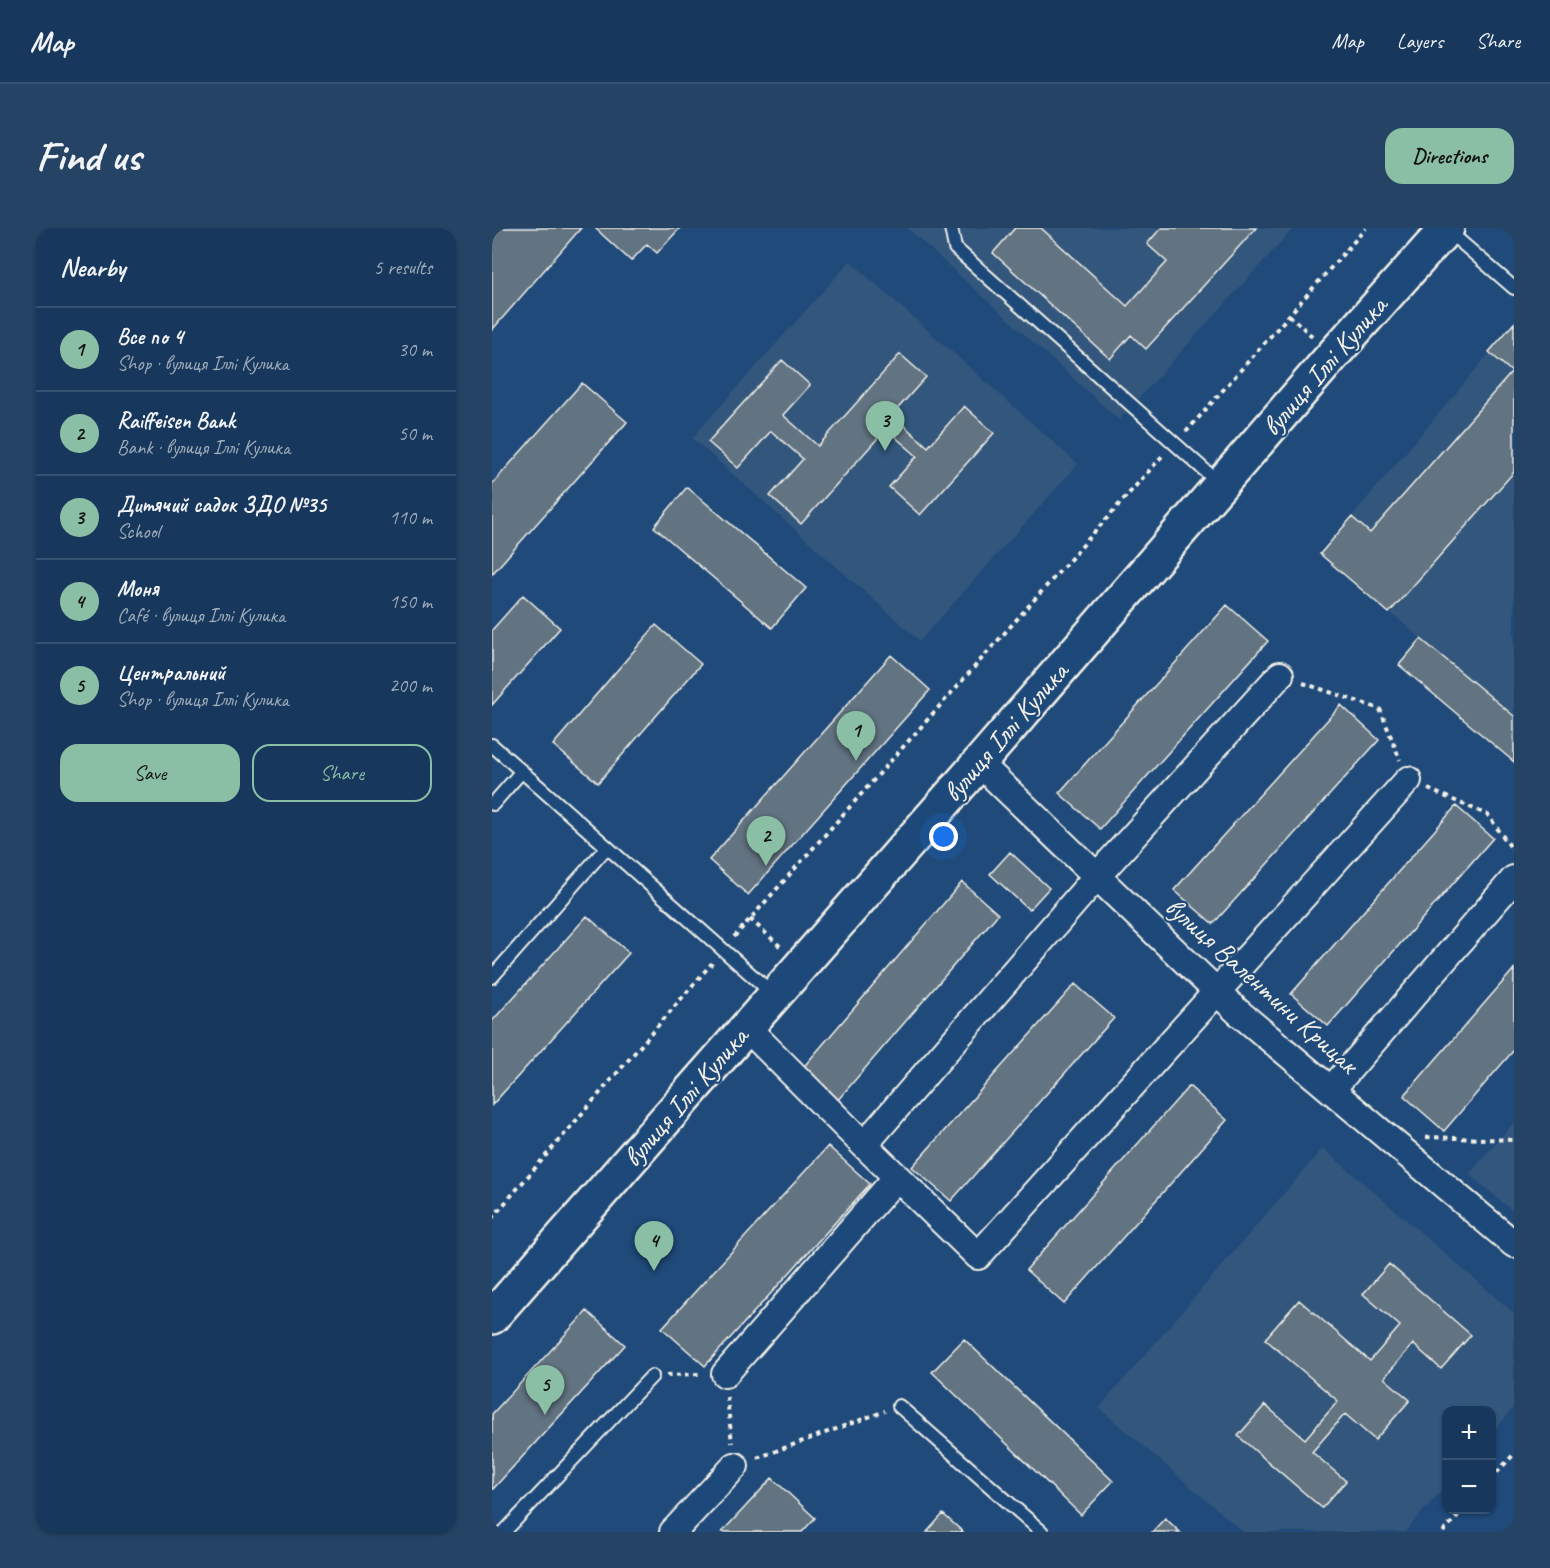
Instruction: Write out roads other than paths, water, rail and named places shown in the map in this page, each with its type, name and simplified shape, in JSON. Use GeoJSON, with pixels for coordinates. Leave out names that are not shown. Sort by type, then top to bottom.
{"type":"FeatureCollection","features":[{"type":"Feature","properties":{"kind":"street","name":"вулиця Іллі Кулика"},"geometry":{"type":"LineString","coordinates":[[492,1317],[979,763],[1333,355],[1446,229]]}},
{"type":"Feature","properties":{"kind":"street"},"geometry":{"type":"LineString","coordinates":[[864,1145],[1097,876],[1280,675]]}},
{"type":"Feature","properties":{"kind":"street","name":"вулиця Валентини Крицак"},"geometry":{"type":"LineString","coordinates":[[979,763],[1237,1011],[1514,1244]]}},
{"type":"Feature","properties":{"kind":"street"},"geometry":{"type":"LineString","coordinates":[[746,1027],[978,1256],[1408,780]]}},
{"type":"Feature","properties":{"kind":"street"},"geometry":{"type":"LineString","coordinates":[[1331,1090],[1514,879]]}},
{"type":"Feature","properties":{"kind":"street"},"geometry":{"type":"LineString","coordinates":[[725,1374],[897,1177]]}},
{"type":"Feature","properties":{"kind":"street"},"geometry":{"type":"LineString","coordinates":[[673,1532],[735,1466]]}},
{"type":"Feature","properties":{"kind":"lane"},"geometry":{"type":"LineString","coordinates":[[951,228],[955,248],[1221,484]]}},
{"type":"Feature","properties":{"kind":"lane"},"geometry":{"type":"LineString","coordinates":[[1446,229],[1514,288]]}},
{"type":"Feature","properties":{"kind":"lane"},"geometry":{"type":"LineString","coordinates":[[492,745],[774,995]]}},
{"type":"Feature","properties":{"kind":"lane"},"geometry":{"type":"LineString","coordinates":[[493,804],[522,771]]}},
{"type":"Feature","properties":{"kind":"lane"},"geometry":{"type":"LineString","coordinates":[[492,977],[607,847]]}},
{"type":"Feature","properties":{"kind":"lane"},"geometry":{"type":"LineString","coordinates":[[504,1532],[652,1376]]}},
{"type":"Feature","properties":{"kind":"lane"},"geometry":{"type":"LineString","coordinates":[[899,1406],[1042,1532]]}},
{"type":"Feature","properties":{"kind":"place","name":"Дитячий садок ЗДО №35"},"geometry":{"type":"Point","coordinates":[885,451]}},
{"type":"Feature","properties":{"kind":"place","name":"Все по 4"},"geometry":{"type":"Point","coordinates":[856,761]}},
{"type":"Feature","properties":{"kind":"place","name":"Raiffeisen Bank"},"geometry":{"type":"Point","coordinates":[766,866]}},
{"type":"Feature","properties":{"kind":"place","name":"Моня"},"geometry":{"type":"Point","coordinates":[654,1271]}},
{"type":"Feature","properties":{"kind":"place","name":"Центральний"},"geometry":{"type":"Point","coordinates":[545,1415]}}]}
